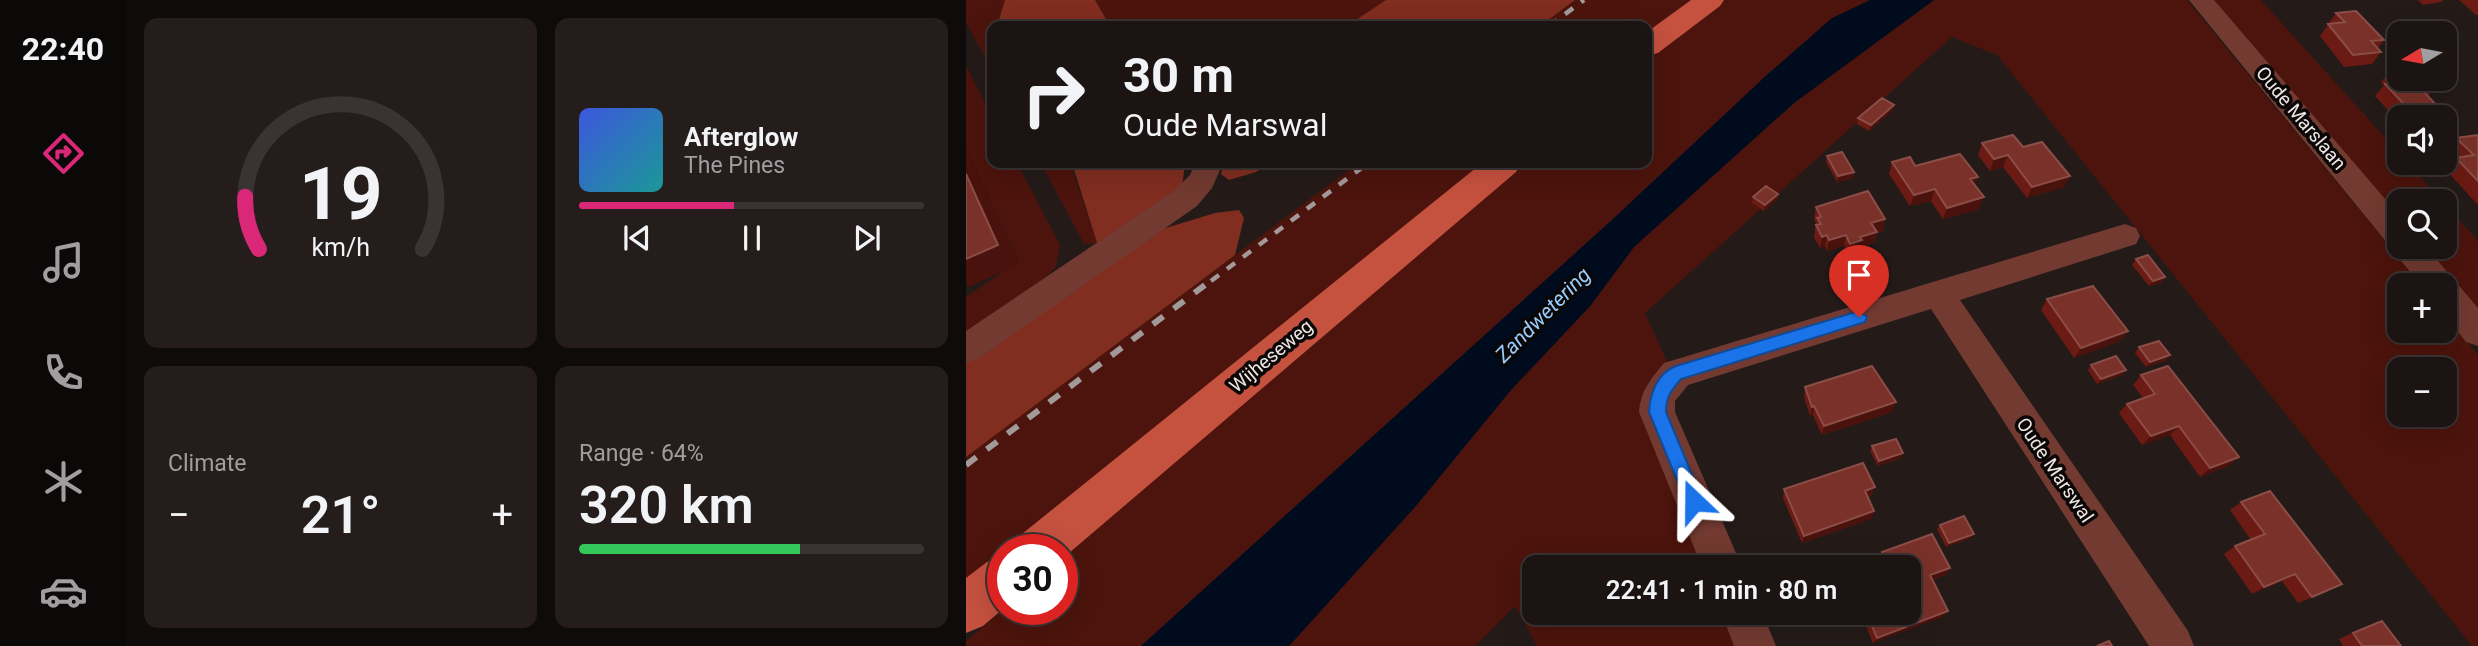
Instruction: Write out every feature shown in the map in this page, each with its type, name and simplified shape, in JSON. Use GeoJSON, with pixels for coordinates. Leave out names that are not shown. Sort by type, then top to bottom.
{"type":"FeatureCollection","features":[{"type":"Feature","properties":{"kind":"main road"},"geometry":{"type":"LineString","coordinates":[[1652,42],[1710,0]]}},
{"type":"Feature","properties":{"kind":"main road","name":"Wijheseweg"},"geometry":{"type":"LineString","coordinates":[[1057,534],[1498,168]]}},
{"type":"Feature","properties":{"kind":"main road"},"geometry":{"type":"LineString","coordinates":[[966,609],[987,591]]}},
{"type":"Feature","properties":{"kind":"street","name":"Oude Marslaan"},"geometry":{"type":"LineString","coordinates":[[2201,0],[2387,222]]}},
{"type":"Feature","properties":{"kind":"street"},"geometry":{"type":"LineString","coordinates":[[966,349],[1186,198],[1202,180],[1207,168]]}},
{"type":"Feature","properties":{"kind":"street"},"geometry":{"type":"LineString","coordinates":[[1717,555],[1657,412],[1658,396],[1676,374],[2125,236]]}},
{"type":"Feature","properties":{"kind":"street"},"geometry":{"type":"LineString","coordinates":[[2418,259],[2430,273]]}},
{"type":"Feature","properties":{"kind":"street","name":"Oude Marswal"},"geometry":{"type":"LineString","coordinates":[[1938,293],[2173,646]]}},
{"type":"Feature","properties":{"kind":"street"},"geometry":{"type":"LineString","coordinates":[[2457,307],[2478,332]]}},
{"type":"Feature","properties":{"kind":"street"},"geometry":{"type":"LineString","coordinates":[[1746,625],[1755,646]]}},
{"type":"Feature","properties":{"kind":"shaded area"},"geometry":{"type":"Polygon","coordinates":[[[966,0],[1005,0],[999,21],[987,21],[987,62],[966,22],[966,0]]]}},
{"type":"Feature","properties":{"kind":"shaded area"},"geometry":{"type":"Polygon","coordinates":[[[1005,0],[1095,0],[1107,21],[999,21],[1005,0]]]}},
{"type":"Feature","properties":{"kind":"shaded area"},"geometry":{"type":"Polygon","coordinates":[[[1095,0],[1386,0],[1354,21],[1107,21],[1095,0]]]}},
{"type":"Feature","properties":{"kind":"shaded area"},"geometry":{"type":"Polygon","coordinates":[[[1386,0],[1575,0],[1547,21],[1354,21],[1386,0]]]}},
{"type":"Feature","properties":{"kind":"shaded area"},"geometry":{"type":"Polygon","coordinates":[[[1575,0],[1691,0],[1652,28],[1652,21],[1547,21],[1575,0]]]}},
{"type":"Feature","properties":{"kind":"shaded area"},"geometry":{"type":"Polygon","coordinates":[[[1722,0],[1870,0],[1851,10],[1769,73],[1613,219],[1141,646],[966,646],[966,641],[987,623],[1078,625],[1078,544],[1518,168],[1652,168],[1652,53],[1722,0]]]}},
{"type":"Feature","properties":{"kind":"shaded area"},"geometry":{"type":"Polygon","coordinates":[[[1934,0],[2187,0],[2387,244],[2387,259],[2400,259],[2411,273],[2387,273],[2387,343],[2457,343],[2457,329],[2478,355],[2478,646],[2472,646],[1997,55],[1952,37],[1645,313],[1669,366],[1647,384],[1642,405],[1700,555],[1522,555],[1522,619],[1515,606],[1475,646],[1289,646],[1415,507],[1511,390],[1591,305],[1634,247],[1794,103],[1934,0]]]}},
{"type":"Feature","properties":{"kind":"shaded area"},"geometry":{"type":"Polygon","coordinates":[[[2209,0],[2261,0],[2387,140],[2387,175],[2419,175],[2431,189],[2387,189],[2387,214],[2209,0]]]}},
{"type":"Feature","properties":{"kind":"shaded area"},"geometry":{"type":"Polygon","coordinates":[[[966,66],[987,106],[987,168],[1020,168],[1060,245],[1056,267],[1030,292],[966,338],[966,297],[1018,261],[966,148],[966,66]]]}},
{"type":"Feature","properties":{"kind":"shaded area"},"geometry":{"type":"Polygon","coordinates":[[[1044,168],[1072,168],[1097,243],[1084,244],[1044,168]]]}},
{"type":"Feature","properties":{"kind":"shaded area"},"geometry":{"type":"Polygon","coordinates":[[[1074,168],[1184,168],[1182,188],[1097,243],[1074,168]]]}},
{"type":"Feature","properties":{"kind":"shaded area"},"geometry":{"type":"Polygon","coordinates":[[[1223,168],[1263,168],[1229,180],[1221,174],[1223,168]]]}},
{"type":"Feature","properties":{"kind":"shaded area"},"geometry":{"type":"Polygon","coordinates":[[[1351,168],[1484,168],[1045,534],[987,534],[987,583],[966,600],[966,457],[1351,168]]]}},
{"type":"Feature","properties":{"kind":"shaded area"},"geometry":{"type":"Polygon","coordinates":[[[1239,210],[1244,218],[1235,255],[966,457],[966,359],[1146,234],[1215,213],[1239,210]]]}},
{"type":"Feature","properties":{"kind":"shaded area"},"geometry":{"type":"Polygon","coordinates":[[[2457,217],[2478,241],[2478,321],[2457,296],[2457,273],[2437,273],[2425,259],[2457,259],[2457,217]]]}},
{"type":"Feature","properties":{"kind":"shaded area"},"geometry":{"type":"Polygon","coordinates":[[[1525,625],[1729,625],[1738,646],[1537,646],[1525,625]]]}},
{"type":"Feature","properties":{"kind":"water","name":"Zandwetering"},"geometry":{"type":"Polygon","coordinates":[[[1870,0],[1934,0],[1794,103],[1634,247],[1591,305],[1511,390],[1415,507],[1289,646],[1141,646],[1613,219],[1769,73],[1832,18],[1870,0]]]}},
{"type":"Feature","properties":{"kind":"building"},"geometry":{"type":"Polygon","coordinates":[[[2356,11],[2384,40],[2371,41],[2381,52],[2353,55],[2328,24],[2345,22],[2336,13],[2356,11]]]}},
{"type":"Feature","properties":{"kind":"building"},"geometry":{"type":"Polygon","coordinates":[[[2392,91],[2423,91],[2436,105],[2405,105],[2392,91]]]}},
{"type":"Feature","properties":{"kind":"building"},"geometry":{"type":"Polygon","coordinates":[[[1882,98],[1894,105],[1871,125],[1858,118],[1882,98]]]}},
{"type":"Feature","properties":{"kind":"building"},"geometry":{"type":"Polygon","coordinates":[[[2013,135],[2023,147],[2042,142],[2070,176],[2032,187],[2008,155],[1994,159],[1982,143],[2013,135]]]}},
{"type":"Feature","properties":{"kind":"building"},"geometry":{"type":"Polygon","coordinates":[[[2478,135],[2478,181],[2457,159],[2474,155],[2457,138],[2478,135]]]}},
{"type":"Feature","properties":{"kind":"building"},"geometry":{"type":"Polygon","coordinates":[[[1842,152],[1854,172],[1838,176],[1827,156],[1842,152]]]}},
{"type":"Feature","properties":{"kind":"building"},"geometry":{"type":"Polygon","coordinates":[[[1960,154],[1978,177],[1970,179],[1984,197],[1947,208],[1935,189],[1914,195],[1892,162],[1910,157],[1915,166],[1960,154]]]}},
{"type":"Feature","properties":{"kind":"building"},"geometry":{"type":"Polygon","coordinates":[[[966,174],[998,245],[966,259],[966,174]]]}},
{"type":"Feature","properties":{"kind":"building"},"geometry":{"type":"Polygon","coordinates":[[[1766,186],[1778,194],[1765,205],[1753,197],[1766,186]]]}},
{"type":"Feature","properties":{"kind":"building"},"geometry":{"type":"Polygon","coordinates":[[[1868,191],[1885,219],[1871,223],[1877,232],[1860,237],[1862,240],[1850,244],[1846,235],[1829,240],[1827,235],[1822,237],[1816,225],[1821,224],[1817,218],[1821,217],[1816,207],[1868,191]]]}},
{"type":"Feature","properties":{"kind":"building"},"geometry":{"type":"Polygon","coordinates":[[[2148,255],[2165,277],[2153,281],[2136,259],[2148,255]]]}},
{"type":"Feature","properties":{"kind":"building"},"geometry":{"type":"Polygon","coordinates":[[[2093,286],[2128,331],[2081,348],[2047,299],[2093,286]]]}},
{"type":"Feature","properties":{"kind":"building"},"geometry":{"type":"Polygon","coordinates":[[[2159,341],[2170,355],[2150,362],[2139,347],[2159,341]]]}},
{"type":"Feature","properties":{"kind":"building"},"geometry":{"type":"Polygon","coordinates":[[[2116,356],[2126,370],[2101,379],[2091,365],[2116,356]]]}},
{"type":"Feature","properties":{"kind":"building"},"geometry":{"type":"Polygon","coordinates":[[[1872,366],[1896,402],[1824,426],[1814,406],[1812,407],[1805,387],[1872,366]]]}},
{"type":"Feature","properties":{"kind":"building"},"geometry":{"type":"Polygon","coordinates":[[[2168,366],[2239,457],[2210,468],[2179,426],[2151,436],[2127,404],[2155,394],[2141,375],[2168,366]]]}},
{"type":"Feature","properties":{"kind":"building"},"geometry":{"type":"Polygon","coordinates":[[[1896,439],[1903,453],[1879,461],[1872,446],[1896,439]]]}},
{"type":"Feature","properties":{"kind":"building"},"geometry":{"type":"Polygon","coordinates":[[[1863,463],[1875,487],[1865,491],[1874,511],[1804,536],[1784,489],[1863,463]]]}},
{"type":"Feature","properties":{"kind":"building"},"geometry":{"type":"Polygon","coordinates":[[[2270,491],[2342,584],[2312,597],[2295,574],[2264,587],[2235,546],[2265,534],[2241,502],[2270,491]]]}},
{"type":"Feature","properties":{"kind":"building"},"geometry":{"type":"Polygon","coordinates":[[[1964,516],[1974,534],[1949,543],[1940,525],[1964,516]]]}},
{"type":"Feature","properties":{"kind":"building"},"geometry":{"type":"Polygon","coordinates":[[[1932,534],[1950,568],[1930,575],[1948,611],[1921,621],[1921,555],[1883,555],[1882,552],[1932,534]]]}},
{"type":"Feature","properties":{"kind":"building"},"geometry":{"type":"Polygon","coordinates":[[[2382,621],[2401,646],[2362,646],[2353,633],[2382,621]]]}},
{"type":"Feature","properties":{"kind":"building"},"geometry":{"type":"Polygon","coordinates":[[[1872,625],[1911,625],[1877,638],[1872,625]]]}},
{"type":"Feature","properties":{"kind":"building"},"geometry":{"type":"Polygon","coordinates":[[[2109,641],[2112,646],[2097,646],[2109,641]]]}},
{"type":"Feature","properties":{"kind":"railway"},"geometry":{"type":"LineString","coordinates":[[1556,21],[1584,0]]}},
{"type":"Feature","properties":{"kind":"railway"},"geometry":{"type":"LineString","coordinates":[[1211,281],[1361,168]]}},
{"type":"Feature","properties":{"kind":"railway"},"geometry":{"type":"LineString","coordinates":[[966,465],[1213,279]]}},
{"type":"Feature","properties":{"kind":"route"},"geometry":{"type":"LineString","coordinates":[[1694,501],[1657,412],[1658,396],[1665,386],[1676,374],[1859,317]]}}]}
